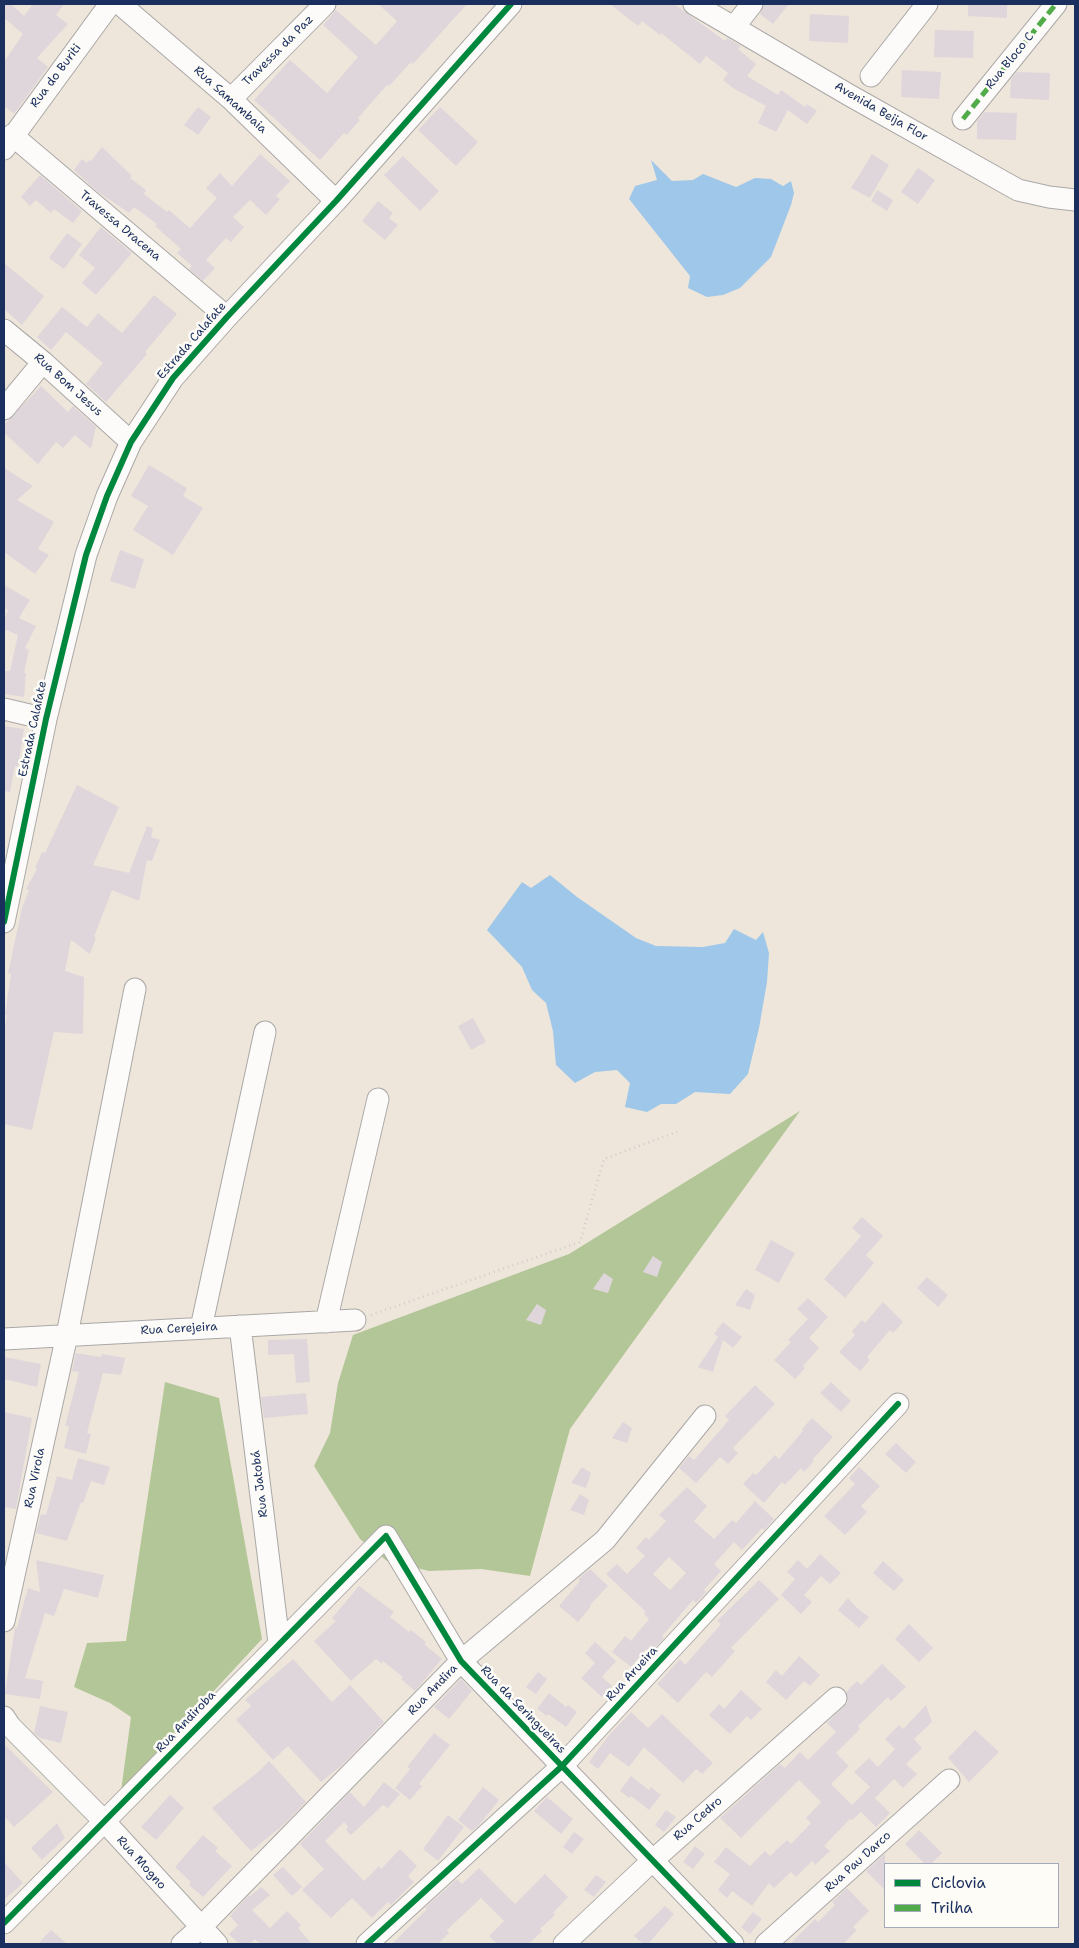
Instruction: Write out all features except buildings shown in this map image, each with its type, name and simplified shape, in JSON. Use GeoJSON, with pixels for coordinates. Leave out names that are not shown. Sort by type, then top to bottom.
{"type":"FeatureCollection","features":[{"type":"Feature","properties":{"kind":"street","name":"Rua do Buriti"},"geometry":{"type":"LineString","coordinates":[[8,142],[110,4]]}},
{"type":"Feature","properties":{"kind":"street","name":"Rua Samambaia"},"geometry":{"type":"LineString","coordinates":[[120,4],[231,99],[336,201]]}},
{"type":"Feature","properties":{"kind":"street","name":"Travessa da Paz"},"geometry":{"type":"LineString","coordinates":[[231,99],[325,4]]}},
{"type":"Feature","properties":{"kind":"street","name":"Estrada Calafate"},"geometry":{"type":"LineString","coordinates":[[4,922],[46,719],[86,555],[106,496],[131,442],[173,378],[227,317],[336,201],[511,4]]}},
{"type":"Feature","properties":{"kind":"street","name":"Avenida Beija Flor"},"geometry":{"type":"LineString","coordinates":[[694,4],[849,95],[1018,190],[1075,200]]}},
{"type":"Feature","properties":{"kind":"street"},"geometry":{"type":"LineString","coordinates":[[734,27],[752,4]]}},
{"type":"Feature","properties":{"kind":"street"},"geometry":{"type":"LineString","coordinates":[[871,76],[927,4]]}},
{"type":"Feature","properties":{"kind":"street","name":"Rua Bloco C"},"geometry":{"type":"LineString","coordinates":[[963,119],[1056,4]]}},
{"type":"Feature","properties":{"kind":"street","name":"Travessa Dracena"},"geometry":{"type":"LineString","coordinates":[[8,142],[227,317]]}},
{"type":"Feature","properties":{"kind":"street","name":"Rua Bom Jesus"},"geometry":{"type":"LineString","coordinates":[[4,330],[43,362],[131,442]]}},
{"type":"Feature","properties":{"kind":"street"},"geometry":{"type":"LineString","coordinates":[[4,409],[43,362]]}},
{"type":"Feature","properties":{"kind":"street"},"geometry":{"type":"LineString","coordinates":[[4,709],[46,719]]}},
{"type":"Feature","properties":{"kind":"street","name":"Rua Virola"},"geometry":{"type":"LineString","coordinates":[[4,1621],[67,1335],[135,989]]}},
{"type":"Feature","properties":{"kind":"street"},"geometry":{"type":"LineString","coordinates":[[202,1328],[265,1032]]}},
{"type":"Feature","properties":{"kind":"street"},"geometry":{"type":"LineString","coordinates":[[326,1322],[378,1099]]}},
{"type":"Feature","properties":{"kind":"street","name":"Rua Cerejeira"},"geometry":{"type":"LineString","coordinates":[[4,1339],[355,1320]]}},
{"type":"Feature","properties":{"kind":"street","name":"Rua Jatobá"},"geometry":{"type":"LineString","coordinates":[[240,1326],[279,1643]]}},
{"type":"Feature","properties":{"kind":"street","name":"Rua Arueira"},"geometry":{"type":"LineString","coordinates":[[368,1944],[562,1767],[898,1404]]}},
{"type":"Feature","properties":{"kind":"street","name":"Rua Andira"},"geometry":{"type":"LineString","coordinates":[[182,1944],[200,1928],[460,1661],[605,1540],[705,1416]]}},
{"type":"Feature","properties":{"kind":"street","name":"Rua Andiroba"},"geometry":{"type":"LineString","coordinates":[[4,1923],[386,1536]]}},
{"type":"Feature","properties":{"kind":"street","name":"Rua da Seringueiras"},"geometry":{"type":"LineString","coordinates":[[386,1536],[460,1661],[733,1944]]}},
{"type":"Feature","properties":{"kind":"street","name":"Rua Cedro"},"geometry":{"type":"LineString","coordinates":[[564,1944],[652,1861],[836,1698]]}},
{"type":"Feature","properties":{"kind":"street","name":"Rua Mogno"},"geometry":{"type":"LineString","coordinates":[[6,1724],[104,1822],[200,1928],[217,1944]]}},
{"type":"Feature","properties":{"kind":"street","name":"Rua Pau Darco"},"geometry":{"type":"LineString","coordinates":[[766,1944],[949,1780]]}},
{"type":"Feature","properties":{"kind":"path"},"geometry":{"type":"LineString","coordinates":[[355,1320],[580,1242],[604,1159],[677,1132]]}},
{"type":"Feature","properties":{"kind":"green space"},"geometry":{"type":"Polygon","coordinates":[[[800,1111],[570,1429],[530,1576],[481,1569],[429,1571],[387,1561],[360,1539],[314,1466],[330,1433],[338,1383],[353,1335],[569,1254],[800,1111]]]}},
{"type":"Feature","properties":{"kind":"green space"},"geometry":{"type":"Polygon","coordinates":[[[165,1382],[219,1398],[262,1639],[121,1791],[131,1717],[110,1703],[74,1687],[87,1643],[126,1641],[165,1382]]]}},
{"type":"Feature","properties":{"kind":"water"},"geometry":{"type":"Polygon","coordinates":[[[651,160],[672,181],[693,180],[703,174],[736,187],[755,178],[771,179],[783,186],[791,181],[794,193],[791,205],[771,257],[740,288],[723,295],[707,297],[688,288],[690,276],[629,199],[635,186],[657,180],[651,160]]]}},
{"type":"Feature","properties":{"kind":"water"},"geometry":{"type":"Polygon","coordinates":[[[550,875],[577,897],[636,938],[656,946],[703,947],[725,943],[734,929],[756,940],[763,932],[769,953],[767,982],[759,1028],[748,1074],[730,1094],[695,1092],[676,1104],[661,1104],[647,1112],[625,1107],[630,1083],[617,1070],[595,1072],[575,1083],[556,1065],[553,1031],[546,1003],[532,990],[522,967],[487,930],[522,882],[531,888],[550,875]]]}},
{"type":"Feature","properties":{"kind":"marked path"},"geometry":{"type":"LineString","coordinates":[[963,119],[1056,4]]}},
{"type":"Feature","properties":{"kind":"cycle path"},"geometry":{"type":"LineString","coordinates":[[4,922],[46,719],[86,555],[107,496],[131,442],[173,378],[227,317],[336,201],[511,4]]}},
{"type":"Feature","properties":{"kind":"cycle path"},"geometry":{"type":"LineString","coordinates":[[367,1944],[561,1767],[898,1404]]}},
{"type":"Feature","properties":{"kind":"cycle path"},"geometry":{"type":"LineString","coordinates":[[4,1923],[386,1536],[461,1661],[733,1944]]}}]}
